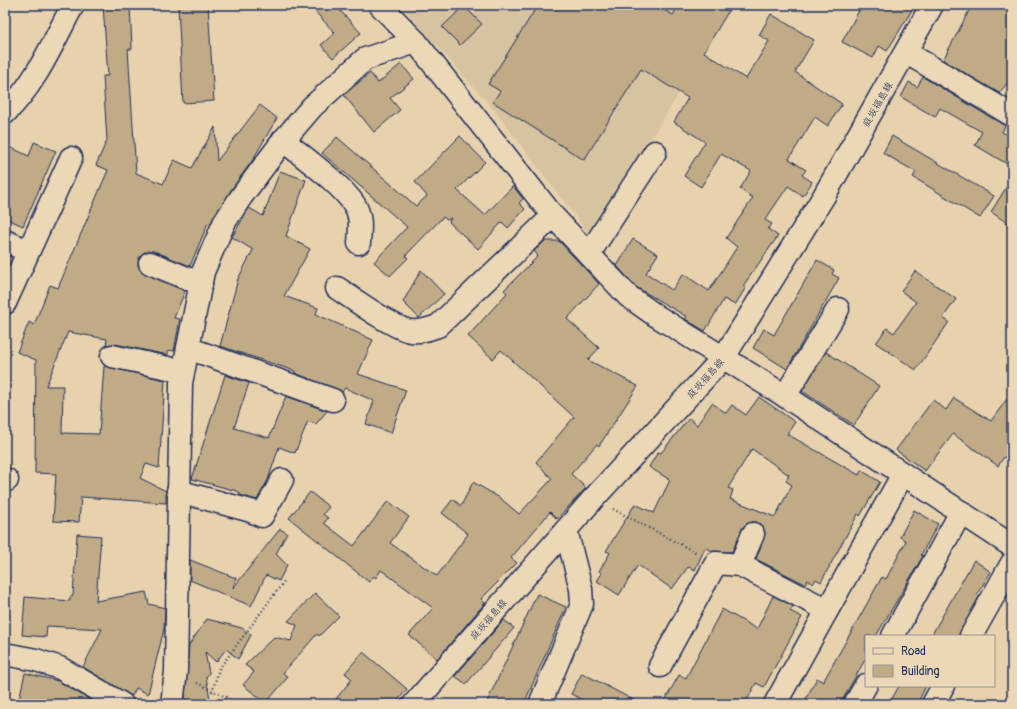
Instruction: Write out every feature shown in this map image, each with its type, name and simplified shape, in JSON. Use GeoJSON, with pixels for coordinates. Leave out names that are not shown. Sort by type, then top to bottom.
{"type":"FeatureCollection","features":[{"type":"Feature","properties":{"kind":"street"},"geometry":{"type":"LineString","coordinates":[[5,113],[26,89],[38,71],[73,5]]}},
{"type":"Feature","properties":{"kind":"street"},"geometry":{"type":"LineString","coordinates":[[380,5],[416,42],[553,216],[628,296],[654,314],[785,396],[1012,546]]}},
{"type":"Feature","properties":{"kind":"street","name":"庭坂福島線"},"geometry":{"type":"LineString","coordinates":[[414,704],[593,499],[724,357],[824,196],[907,53],[932,5]]}},
{"type":"Feature","properties":{"kind":"street"},"geometry":{"type":"LineString","coordinates":[[172,704],[176,671],[178,491],[182,371],[203,272],[224,223],[283,140],[312,107],[365,59],[416,42]]}},
{"type":"Feature","properties":{"kind":"street"},"geometry":{"type":"LineString","coordinates":[[907,53],[1012,114]]}},
{"type":"Feature","properties":{"kind":"street"},"geometry":{"type":"LineString","coordinates":[[283,140],[337,186],[354,205],[361,224],[359,243]]}},
{"type":"Feature","properties":{"kind":"street"},"geometry":{"type":"LineString","coordinates":[[589,254],[656,152]]}},
{"type":"Feature","properties":{"kind":"street"},"geometry":{"type":"LineString","coordinates":[[5,303],[71,158]]}},
{"type":"Feature","properties":{"kind":"street"},"geometry":{"type":"LineString","coordinates":[[338,288],[394,324],[409,331],[424,331],[438,326],[553,216]]}},
{"type":"Feature","properties":{"kind":"street"},"geometry":{"type":"LineString","coordinates":[[5,241],[28,251]]}},
{"type":"Feature","properties":{"kind":"street"},"geometry":{"type":"LineString","coordinates":[[150,263],[201,284]]}},
{"type":"Feature","properties":{"kind":"street"},"geometry":{"type":"LineString","coordinates":[[785,396],[838,309]]}},
{"type":"Feature","properties":{"kind":"street"},"geometry":{"type":"LineString","coordinates":[[188,348],[333,400]]}},
{"type":"Feature","properties":{"kind":"street"},"geometry":{"type":"LineString","coordinates":[[112,356],[182,371]]}},
{"type":"Feature","properties":{"kind":"street"},"geometry":{"type":"LineString","coordinates":[[775,704],[903,474]]}},
{"type":"Feature","properties":{"kind":"street"},"geometry":{"type":"LineString","coordinates":[[178,491],[251,511],[262,516],[282,480]]}},
{"type":"Feature","properties":{"kind":"street"},"geometry":{"type":"LineString","coordinates":[[894,635],[961,512]]}},
{"type":"Feature","properties":{"kind":"street"},"geometry":{"type":"LineString","coordinates":[[540,704],[582,604],[581,589],[566,530]]}},
{"type":"Feature","properties":{"kind":"street"},"geometry":{"type":"LineString","coordinates":[[740,565],[753,534]]}},
{"type":"Feature","properties":{"kind":"street"},"geometry":{"type":"LineString","coordinates":[[660,666],[716,563],[740,565],[827,610]]}},
{"type":"Feature","properties":{"kind":"street"},"geometry":{"type":"LineString","coordinates":[[972,635],[1012,563]]}},
{"type":"Feature","properties":{"kind":"street"},"geometry":{"type":"LineString","coordinates":[[5,654],[36,660],[60,668],[119,703]]}},
{"type":"Feature","properties":{"kind":"street"},"geometry":{"type":"LineString","coordinates":[[855,704],[865,687]]}},
{"type":"Feature","properties":{"kind":"street"},"geometry":{"type":"LineString","coordinates":[[933,704],[942,687]]}},
{"type":"Feature","properties":{"kind":"path"},"geometry":{"type":"LineString","coordinates":[[593,499],[716,563]]}},
{"type":"Feature","properties":{"kind":"path"},"geometry":{"type":"LineString","coordinates":[[212,692],[219,670],[285,580]]}},
{"type":"Feature","properties":{"kind":"path"},"geometry":{"type":"LineString","coordinates":[[176,671],[212,692],[240,704]]}},
{"type":"Feature","properties":{"kind":"shaded area"},"geometry":{"type":"Polygon","coordinates":[[[400,5],[733,5],[591,237],[494,110],[400,5]]]}},
{"type":"Feature","properties":{"kind":"building"},"geometry":{"type":"Polygon","coordinates":[[[103,5],[130,5],[132,49],[128,49],[136,173],[163,184],[174,160],[192,168],[215,127],[217,161],[260,105],[277,118],[252,161],[231,190],[210,224],[208,223],[190,266],[154,251],[143,253],[139,258],[138,265],[140,270],[145,274],[185,291],[174,318],[180,319],[174,351],[168,350],[168,355],[115,344],[106,345],[107,339],[68,332],[46,386],[63,386],[62,433],[99,434],[104,366],[165,380],[159,468],[146,464],[140,478],[166,491],[166,503],[81,497],[79,522],[53,521],[56,474],[35,473],[36,360],[17,352],[29,322],[34,325],[50,285],[58,288],[108,170],[96,165],[107,140],[103,76],[108,76],[103,5]]]}},
{"type":"Feature","properties":{"kind":"building"},"geometry":{"type":"Polygon","coordinates":[[[178,5],[208,5],[214,101],[183,103],[178,5]]]}},
{"type":"Feature","properties":{"kind":"building"},"geometry":{"type":"Polygon","coordinates":[[[309,5],[335,5],[361,33],[333,58],[321,45],[335,33],[309,5]]]}},
{"type":"Feature","properties":{"kind":"building"},"geometry":{"type":"Polygon","coordinates":[[[538,5],[655,5],[673,15],[679,5],[732,5],[704,52],[746,79],[769,41],[759,35],[771,14],[814,40],[795,72],[842,104],[828,126],[815,117],[789,159],[806,170],[802,175],[812,182],[803,196],[788,186],[765,220],[772,224],[768,229],[778,236],[743,286],[746,287],[735,305],[724,299],[705,331],[685,319],[687,317],[636,287],[617,266],[633,239],[658,254],[646,273],[672,290],[683,274],[709,291],[737,247],[726,238],[753,198],[740,189],[751,171],[721,154],[701,187],[684,176],[705,142],[674,122],[688,98],[641,69],[584,160],[493,102],[500,91],[488,84],[538,5]]]}},
{"type":"Feature","properties":{"kind":"building"},"geometry":{"type":"Polygon","coordinates":[[[862,5],[915,5],[887,51],[879,46],[873,58],[842,42],[862,5]]]}},
{"type":"Feature","properties":{"kind":"building"},"geometry":{"type":"Polygon","coordinates":[[[972,5],[1012,5],[1012,78],[999,93],[943,60],[972,5]]]}},
{"type":"Feature","properties":{"kind":"building"},"geometry":{"type":"Polygon","coordinates":[[[464,6],[482,24],[460,45],[442,27],[464,6]]]}},
{"type":"Feature","properties":{"kind":"building"},"geometry":{"type":"Polygon","coordinates":[[[401,64],[414,79],[390,98],[400,110],[374,132],[344,95],[370,73],[378,83],[401,64]]]}},
{"type":"Feature","properties":{"kind":"building"},"geometry":{"type":"Polygon","coordinates":[[[923,77],[1005,126],[1002,132],[1012,138],[1012,167],[975,145],[982,132],[940,108],[935,117],[901,97],[909,82],[917,87],[923,77]]]}},
{"type":"Feature","properties":{"kind":"building"},"geometry":{"type":"Polygon","coordinates":[[[460,136],[485,162],[457,190],[485,215],[513,186],[523,199],[519,203],[525,209],[508,228],[502,222],[478,249],[449,222],[451,218],[447,220],[443,217],[408,253],[406,256],[408,258],[390,276],[374,262],[407,227],[322,153],[337,137],[416,206],[427,196],[415,182],[460,136]]]}},
{"type":"Feature","properties":{"kind":"building"},"geometry":{"type":"Polygon","coordinates":[[[892,136],[994,196],[980,218],[913,177],[916,172],[883,153],[892,136]]]}},
{"type":"Feature","properties":{"kind":"building"},"geometry":{"type":"Polygon","coordinates":[[[34,142],[56,151],[23,226],[5,218],[5,145],[29,156],[34,142]]]}},
{"type":"Feature","properties":{"kind":"building"},"geometry":{"type":"Polygon","coordinates":[[[280,171],[306,180],[286,236],[310,249],[284,296],[318,308],[316,314],[373,340],[358,374],[406,390],[391,433],[366,424],[374,401],[345,388],[342,392],[295,373],[295,371],[220,346],[238,279],[253,250],[232,237],[249,208],[263,216],[280,171]]]}},
{"type":"Feature","properties":{"kind":"building"},"geometry":{"type":"Polygon","coordinates":[[[1012,178],[1012,226],[991,212],[1012,178]]]}},
{"type":"Feature","properties":{"kind":"building"},"geometry":{"type":"Polygon","coordinates":[[[545,241],[559,241],[599,284],[567,319],[599,348],[588,360],[638,386],[599,446],[597,444],[571,474],[586,488],[557,519],[550,512],[511,558],[517,563],[481,599],[485,603],[437,659],[409,635],[433,608],[381,570],[376,578],[374,576],[369,582],[289,518],[310,492],[329,507],[323,514],[328,518],[324,523],[354,546],[388,501],[409,517],[390,543],[437,576],[468,534],[442,513],[453,499],[461,506],[473,482],[500,498],[519,514],[552,479],[536,462],[574,417],[501,350],[493,359],[468,336],[507,293],[504,290],[538,256],[534,251],[545,241]]]}},
{"type":"Feature","properties":{"kind":"building"},"geometry":{"type":"Polygon","coordinates":[[[817,260],[834,270],[832,274],[839,278],[787,369],[753,348],[764,329],[774,335],[817,260]]]}},
{"type":"Feature","properties":{"kind":"building"},"geometry":{"type":"Polygon","coordinates":[[[421,270],[444,294],[419,318],[403,302],[421,270]]]}},
{"type":"Feature","properties":{"kind":"building"},"geometry":{"type":"Polygon","coordinates":[[[915,271],[956,299],[943,318],[949,322],[916,370],[876,343],[887,328],[894,333],[916,302],[901,291],[915,271]]]}},
{"type":"Feature","properties":{"kind":"building"},"geometry":{"type":"Polygon","coordinates":[[[826,352],[879,386],[854,425],[802,391],[826,352]]]}},
{"type":"Feature","properties":{"kind":"building"},"geometry":{"type":"Polygon","coordinates":[[[225,375],[249,383],[234,428],[269,438],[286,396],[327,411],[316,424],[308,421],[295,453],[279,447],[268,480],[257,500],[240,495],[237,491],[192,479],[225,375]]]}},
{"type":"Feature","properties":{"kind":"building"},"geometry":{"type":"Polygon","coordinates":[[[1012,392],[1012,462],[1004,457],[998,466],[953,434],[925,471],[896,450],[933,400],[946,410],[954,398],[991,421],[1012,392]]]}},
{"type":"Feature","properties":{"kind":"building"},"geometry":{"type":"Polygon","coordinates":[[[759,397],[795,422],[787,434],[859,475],[861,470],[880,482],[860,516],[858,514],[821,582],[816,579],[813,584],[807,580],[805,584],[756,559],[765,533],[763,526],[757,522],[746,524],[742,529],[732,552],[713,551],[705,548],[695,570],[688,567],[672,589],[638,565],[619,595],[597,581],[602,573],[599,571],[610,553],[606,551],[635,504],[654,513],[670,480],[649,467],[658,452],[661,453],[689,418],[697,425],[712,403],[726,413],[732,405],[746,415],[759,397]],[[752,449],[728,488],[733,490],[730,499],[775,517],[792,485],[786,481],[789,475],[752,449]]]}},
{"type":"Feature","properties":{"kind":"building"},"geometry":{"type":"Polygon","coordinates":[[[914,510],[938,524],[921,555],[923,556],[877,635],[865,635],[865,660],[840,704],[803,704],[817,678],[823,682],[882,577],[886,579],[906,541],[900,537],[914,510]]]}},
{"type":"Feature","properties":{"kind":"building"},"geometry":{"type":"Polygon","coordinates":[[[280,529],[287,533],[276,554],[287,565],[279,581],[266,575],[251,606],[190,580],[190,560],[236,578],[233,588],[280,529]]]}},
{"type":"Feature","properties":{"kind":"building"},"geometry":{"type":"Polygon","coordinates":[[[77,534],[101,536],[96,601],[146,592],[149,604],[165,608],[164,629],[148,694],[136,688],[132,696],[83,667],[102,629],[47,626],[46,637],[22,635],[25,597],[70,601],[70,597],[73,596],[77,534]]]}},
{"type":"Feature","properties":{"kind":"building"},"geometry":{"type":"Polygon","coordinates":[[[974,560],[991,572],[977,594],[980,595],[959,635],[932,635],[974,560]]]}},
{"type":"Feature","properties":{"kind":"building"},"geometry":{"type":"Polygon","coordinates":[[[315,593],[339,616],[319,636],[317,634],[283,673],[288,677],[266,703],[243,685],[254,672],[245,665],[274,637],[291,641],[297,625],[288,621],[315,593]]]}},
{"type":"Feature","properties":{"kind":"building"},"geometry":{"type":"Polygon","coordinates":[[[537,594],[566,607],[524,704],[486,704],[537,594]]]}},
{"type":"Feature","properties":{"kind":"building"},"geometry":{"type":"Polygon","coordinates":[[[773,596],[793,606],[790,611],[802,617],[764,687],[756,683],[745,704],[663,704],[679,675],[686,678],[722,609],[757,629],[773,596]]]}},
{"type":"Feature","properties":{"kind":"building"},"geometry":{"type":"Polygon","coordinates":[[[207,619],[242,628],[251,635],[238,659],[226,649],[216,662],[205,652],[209,673],[206,677],[211,704],[187,704],[185,697],[189,645],[207,619]]]}},
{"type":"Feature","properties":{"kind":"building"},"geometry":{"type":"Polygon","coordinates":[[[504,620],[514,628],[466,684],[455,676],[504,620]]]}},
{"type":"Feature","properties":{"kind":"building"},"geometry":{"type":"Polygon","coordinates":[[[363,652],[407,689],[395,704],[332,704],[352,679],[345,673],[363,652]]]}},
{"type":"Feature","properties":{"kind":"building"},"geometry":{"type":"Polygon","coordinates":[[[25,673],[58,681],[97,704],[18,704],[25,673]]]}},
{"type":"Feature","properties":{"kind":"building"},"geometry":{"type":"Polygon","coordinates":[[[582,673],[641,704],[590,704],[571,694],[582,673]]]}},
{"type":"Feature","properties":{"kind":"building"},"geometry":{"type":"Polygon","coordinates":[[[898,687],[926,687],[917,704],[889,704],[898,687]]]}}]}
